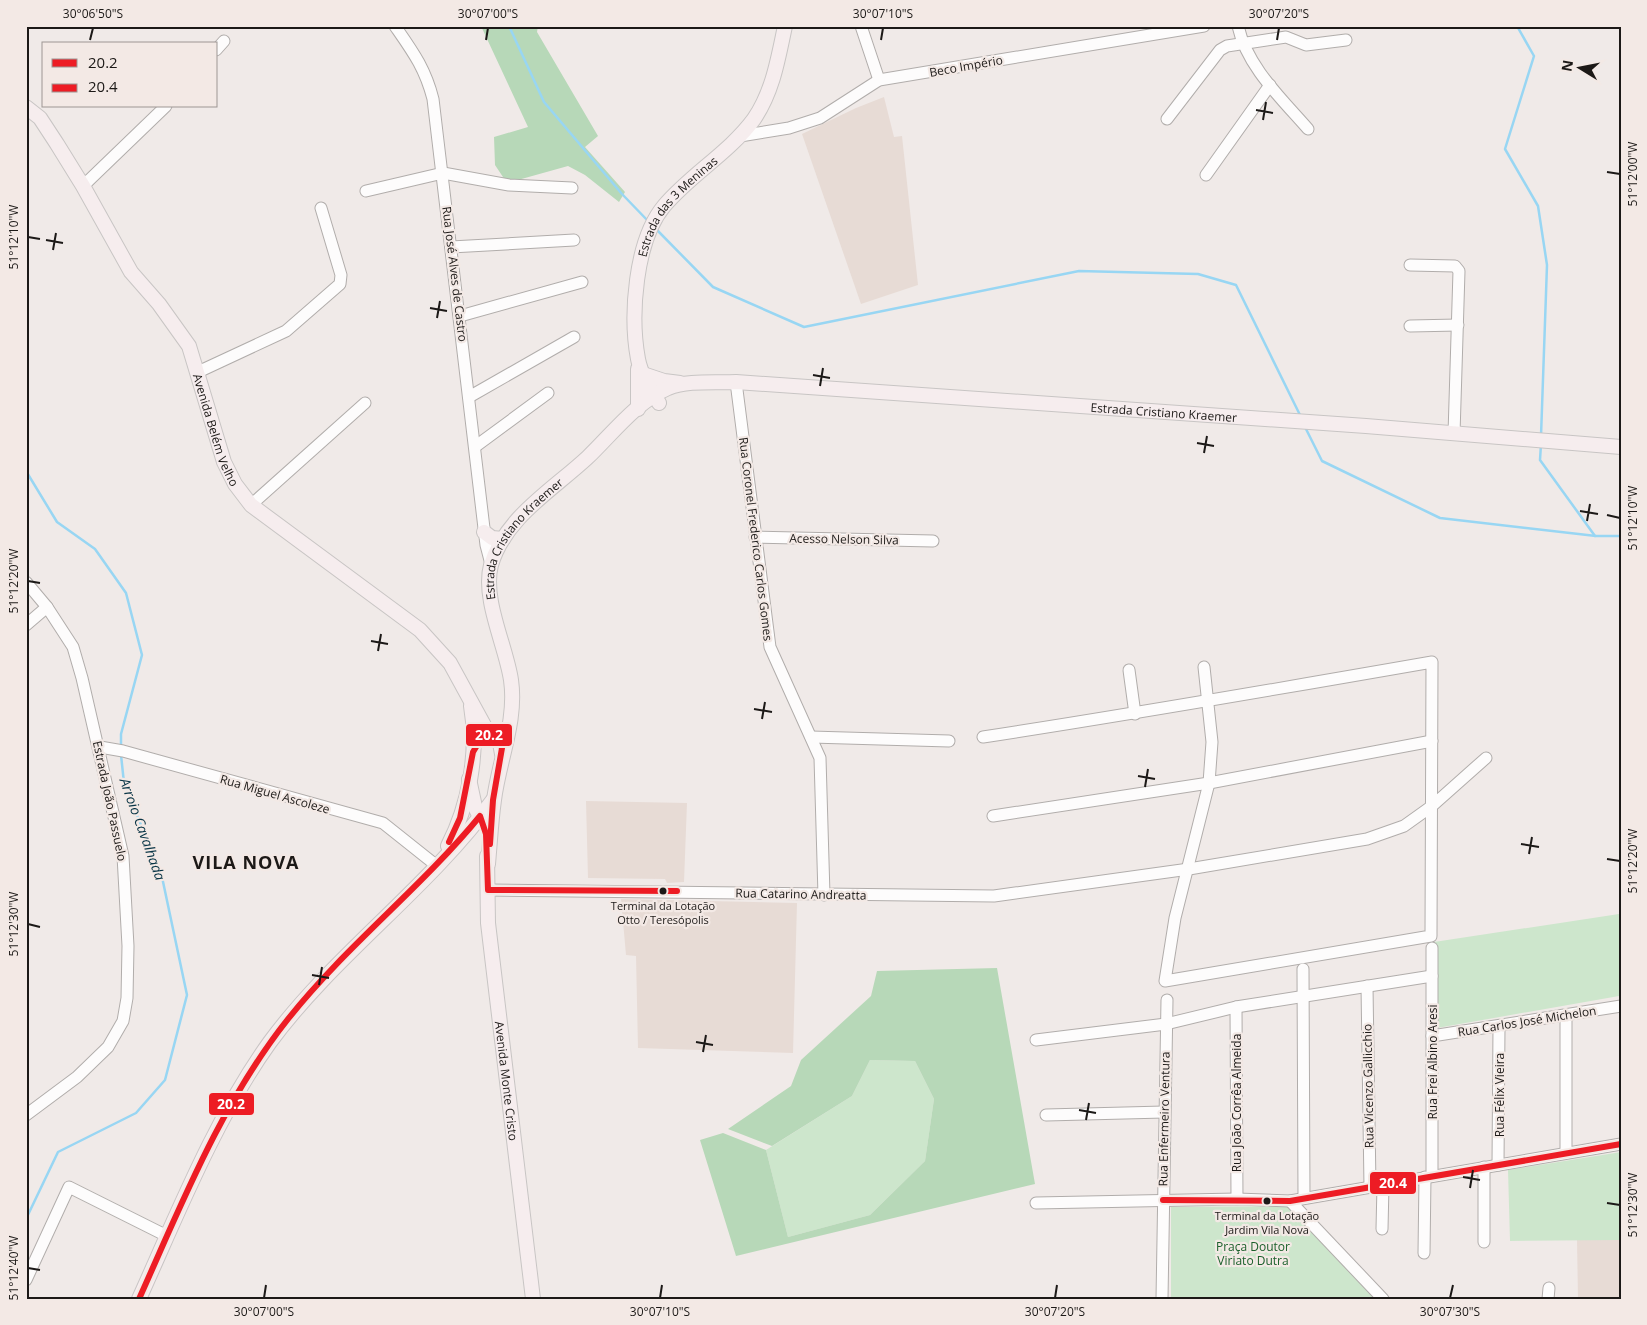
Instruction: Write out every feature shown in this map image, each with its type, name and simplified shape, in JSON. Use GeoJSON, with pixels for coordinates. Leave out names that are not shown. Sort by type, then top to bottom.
{"type":"FeatureCollection","features":[{"type":"Feature","properties":{"kind":"main road","name":"Estrada das 3 Meninas"},"geometry":{"type":"LineString","coordinates":[[657,399],[641,367],[634,318],[646,238],[664,205],[740,136],[766,100],[775,74],[785,26]]}},
{"type":"Feature","properties":{"kind":"main road","name":"Avenida Belém Velho"},"geometry":{"type":"LineString","coordinates":[[26,107],[40,118],[83,186],[131,272],[159,304],[189,346],[224,462],[235,484],[251,505],[420,630],[450,663],[491,734],[500,743],[502,757]]}},
{"type":"Feature","properties":{"kind":"main road"},"geometry":{"type":"LineString","coordinates":[[638,408],[641,367],[664,381],[686,384]]}},
{"type":"Feature","properties":{"kind":"main road","name":"Estrada Cristiano Kraemer"},"geometry":{"type":"LineString","coordinates":[[587,458],[638,408],[686,384],[736,382],[1293,421],[1621,447]]}},
{"type":"Feature","properties":{"kind":"main road","name":"Estrada Cristiano Kraemer"},"geometry":{"type":"LineString","coordinates":[[494,800],[510,722],[511,681],[489,589],[494,558],[503,539],[529,508],[657,399],[706,384]]}},
{"type":"Feature","properties":{"kind":"main road"},"geometry":{"type":"LineString","coordinates":[[484,532],[492,538],[503,539]]}},
{"type":"Feature","properties":{"kind":"main road","name":"Avenida Belém Velho"},"geometry":{"type":"LineString","coordinates":[[437,866],[458,824],[469,778],[473,752],[470,698]]}},
{"type":"Feature","properties":{"kind":"main road"},"geometry":{"type":"LineString","coordinates":[[473,752],[479,742],[491,734],[504,729],[510,722]]}},
{"type":"Feature","properties":{"kind":"main road","name":"Avenida Monte Cristo"},"geometry":{"type":"LineString","coordinates":[[469,778],[473,800],[486,834],[488,923],[533,1299]]}},
{"type":"Feature","properties":{"kind":"main road"},"geometry":{"type":"LineString","coordinates":[[140,1299],[167,1236],[228,1112],[270,1043],[330,972],[437,866],[494,800]]}},
{"type":"Feature","properties":{"kind":"main road","name":"Avenida Monte Cristo"},"geometry":{"type":"LineString","coordinates":[[488,864],[494,800]]}},
{"type":"Feature","properties":{"kind":"street","name":"Rua José Alves de Castro"},"geometry":{"type":"LineString","coordinates":[[395,26],[420,61],[427,76],[433,99],[476,446],[484,532],[494,558]]}},
{"type":"Feature","properties":{"kind":"street"},"geometry":{"type":"LineString","coordinates":[[861,26],[879,80]]}},
{"type":"Feature","properties":{"kind":"street","name":"Beco Império"},"geometry":{"type":"LineString","coordinates":[[740,136],[789,128],[820,118],[879,80],[1204,26]]}},
{"type":"Feature","properties":{"kind":"street"},"geometry":{"type":"LineString","coordinates":[[1238,26],[1242,44],[1270,85],[1308,129]]}},
{"type":"Feature","properties":{"kind":"street"},"geometry":{"type":"LineString","coordinates":[[1167,119],[1220,50],[1227,46],[1286,37],[1306,45],[1346,40]]}},
{"type":"Feature","properties":{"kind":"street"},"geometry":{"type":"LineString","coordinates":[[1206,175],[1270,85]]}},
{"type":"Feature","properties":{"kind":"street"},"geometry":{"type":"LineString","coordinates":[[83,186],[164,108]]}},
{"type":"Feature","properties":{"kind":"street"},"geometry":{"type":"LineString","coordinates":[[366,191],[443,173],[509,185],[572,188]]}},
{"type":"Feature","properties":{"kind":"street"},"geometry":{"type":"LineString","coordinates":[[198,372],[286,330],[340,284],[341,275],[322,208]]}},
{"type":"Feature","properties":{"kind":"street"},"geometry":{"type":"LineString","coordinates":[[451,247],[574,240]]}},
{"type":"Feature","properties":{"kind":"street"},"geometry":{"type":"LineString","coordinates":[[1410,265],[1455,266],[1458,268],[1454,434]]}},
{"type":"Feature","properties":{"kind":"street"},"geometry":{"type":"LineString","coordinates":[[460,316],[582,282]]}},
{"type":"Feature","properties":{"kind":"street"},"geometry":{"type":"LineString","coordinates":[[1410,326],[1458,325]]}},
{"type":"Feature","properties":{"kind":"street"},"geometry":{"type":"LineString","coordinates":[[469,397],[574,337]]}},
{"type":"Feature","properties":{"kind":"street","name":"Rua Coronel Frederico Carlos Gomes"},"geometry":{"type":"LineString","coordinates":[[736,382],[770,647],[820,758],[824,895]]}},
{"type":"Feature","properties":{"kind":"street"},"geometry":{"type":"LineString","coordinates":[[476,446],[548,393]]}},
{"type":"Feature","properties":{"kind":"street"},"geometry":{"type":"LineString","coordinates":[[251,505],[365,403]]}},
{"type":"Feature","properties":{"kind":"street","name":"Acesso Nelson Silva"},"geometry":{"type":"LineString","coordinates":[[755,537],[933,541]]}},
{"type":"Feature","properties":{"kind":"street","name":"Estrada João Passuelo"},"geometry":{"type":"LineString","coordinates":[[26,582],[47,608],[73,647],[100,746],[123,856],[128,946],[127,998],[122,1021],[108,1047],[77,1077],[26,1114]]}},
{"type":"Feature","properties":{"kind":"street"},"geometry":{"type":"LineString","coordinates":[[26,625],[47,608]]}},
{"type":"Feature","properties":{"kind":"street"},"geometry":{"type":"LineString","coordinates":[[983,737],[1135,714],[1208,701],[1432,662],[1431,936],[1165,981],[1175,918],[1189,869],[1209,783],[1212,742],[1208,701],[1204,667]]}},
{"type":"Feature","properties":{"kind":"street"},"geometry":{"type":"LineString","coordinates":[[1129,670],[1135,714]]}},
{"type":"Feature","properties":{"kind":"street"},"geometry":{"type":"LineString","coordinates":[[811,737],[949,741]]}},
{"type":"Feature","properties":{"kind":"street"},"geometry":{"type":"LineString","coordinates":[[993,816],[1209,783],[1432,741]]}},
{"type":"Feature","properties":{"kind":"street","name":"Rua Miguel Ascoleze"},"geometry":{"type":"LineString","coordinates":[[100,746],[382,823],[437,866]]}},
{"type":"Feature","properties":{"kind":"street","name":"Rua Catarino Andreatta"},"geometry":{"type":"LineString","coordinates":[[488,890],[994,896],[1189,869],[1368,840],[1404,826],[1432,806],[1486,758]]}},
{"type":"Feature","properties":{"kind":"street","name":"Rua Frei Albino Aresi"},"geometry":{"type":"LineString","coordinates":[[1424,1253],[1429,1176],[1432,948]]}},
{"type":"Feature","properties":{"kind":"street"},"geometry":{"type":"LineString","coordinates":[[1303,969],[1304,1198]]}},
{"type":"Feature","properties":{"kind":"street"},"geometry":{"type":"LineString","coordinates":[[1036,1040],[1166,1024],[1236,1007],[1432,976]]}},
{"type":"Feature","properties":{"kind":"street","name":"Rua Vicenzo Gallicchio"},"geometry":{"type":"LineString","coordinates":[[1367,986],[1370,1187]]}},
{"type":"Feature","properties":{"kind":"street","name":"Rua Enfermeiro Ventura"},"geometry":{"type":"LineString","coordinates":[[1162,1299],[1167,1000]]}},
{"type":"Feature","properties":{"kind":"street","name":"Rua Carlos José Michelon"},"geometry":{"type":"LineString","coordinates":[[1432,1036],[1621,1006]]}},
{"type":"Feature","properties":{"kind":"street","name":"Rua João Corrêa Almeida"},"geometry":{"type":"LineString","coordinates":[[1236,1007],[1236,1199]]}},
{"type":"Feature","properties":{"kind":"street"},"geometry":{"type":"LineString","coordinates":[[1566,1015],[1566,1153]]}},
{"type":"Feature","properties":{"kind":"street","name":"Rua Félix Vieira"},"geometry":{"type":"LineString","coordinates":[[1498,1165],[1500,1026]]}},
{"type":"Feature","properties":{"kind":"street"},"geometry":{"type":"LineString","coordinates":[[1046,1115],[1164,1112]]}},
{"type":"Feature","properties":{"kind":"street"},"geometry":{"type":"LineString","coordinates":[[1036,1203],[1236,1199],[1290,1201],[1621,1144]]}},
{"type":"Feature","properties":{"kind":"street"},"geometry":{"type":"LineString","coordinates":[[1484,1168],[1484,1242]]}},
{"type":"Feature","properties":{"kind":"street"},"geometry":{"type":"LineString","coordinates":[[1382,1229],[1383,1185]]}},
{"type":"Feature","properties":{"kind":"street"},"geometry":{"type":"LineString","coordinates":[[26,1280],[69,1187],[167,1236]]}},
{"type":"Feature","properties":{"kind":"street"},"geometry":{"type":"LineString","coordinates":[[1290,1201],[1383,1299]]}},
{"type":"Feature","properties":{"kind":"shaded area"},"geometry":{"type":"Polygon","coordinates":[[[884,97],[894,137],[902,136],[918,285],[861,304],[802,134],[884,97]]]}},
{"type":"Feature","properties":{"kind":"shaded area"},"geometry":{"type":"Polygon","coordinates":[[[586,801],[687,803],[684,882],[667,883],[665,879],[588,878],[586,801]]]}},
{"type":"Feature","properties":{"kind":"shaded area"},"geometry":{"type":"Polygon","coordinates":[[[621,899],[797,903],[793,1053],[638,1048],[636,956],[626,955],[621,899]]]}},
{"type":"Feature","properties":{"kind":"shaded area"},"geometry":{"type":"Polygon","coordinates":[[[1577,1240],[1621,1240],[1621,1299],[1578,1299],[1577,1240]]]}},
{"type":"Feature","properties":{"kind":"green space"},"geometry":{"type":"Polygon","coordinates":[[[481,26],[538,26],[537,32],[598,136],[585,147],[625,192],[619,202],[585,175],[568,166],[507,183],[495,165],[494,137],[528,127],[481,26]]]}},
{"type":"Feature","properties":{"kind":"green space"},"geometry":{"type":"Polygon","coordinates":[[[1619,914],[1619,996],[1437,1028],[1434,942],[1619,914]]]}},
{"type":"Feature","properties":{"kind":"green space"},"geometry":{"type":"Polygon","coordinates":[[[997,968],[1035,1184],[736,1256],[700,1140],[723,1133],[766,1150],[788,1237],[870,1215],[925,1161],[934,1099],[915,1061],[870,1060],[852,1096],[772,1146],[728,1129],[791,1086],[801,1060],[871,996],[877,971],[997,968]]]}},
{"type":"Feature","properties":{"kind":"green space"},"geometry":{"type":"Polygon","coordinates":[[[870,1060],[915,1061],[934,1099],[925,1161],[870,1215],[788,1237],[766,1150],[852,1096],[870,1060]]]}},
{"type":"Feature","properties":{"kind":"green space"},"geometry":{"type":"Polygon","coordinates":[[[1621,1152],[1621,1240],[1510,1241],[1508,1170],[1621,1152]]]}},
{"type":"Feature","properties":{"kind":"green space","name":"Praça Doutor Viriato Dutra"},"geometry":{"type":"Polygon","coordinates":[[[1289,1206],[1378,1299],[1171,1299],[1171,1207],[1289,1206]]]}},
{"type":"Feature","properties":{"kind":"waterway"},"geometry":{"type":"LineString","coordinates":[[509,26],[544,102],[622,194],[649,222]]}},
{"type":"Feature","properties":{"kind":"waterway"},"geometry":{"type":"LineString","coordinates":[[1517,26],[1534,56],[1505,149],[1538,206],[1547,265],[1541,436]]}},
{"type":"Feature","properties":{"kind":"waterway"},"geometry":{"type":"LineString","coordinates":[[657,230],[713,287],[804,327],[1079,271],[1198,274],[1236,285],[1300,415]]}},
{"type":"Feature","properties":{"kind":"waterway"},"geometry":{"type":"LineString","coordinates":[[1305,427],[1322,461],[1440,518],[1596,536],[1621,536]]}},
{"type":"Feature","properties":{"kind":"waterway"},"geometry":{"type":"LineString","coordinates":[[1541,444],[1540,460],[1595,536]]}},
{"type":"Feature","properties":{"kind":"waterway","name":"Arroio Cavalhada"},"geometry":{"type":"LineString","coordinates":[[26,471],[57,522],[95,549],[126,593],[142,655],[121,734],[121,747]]}},
{"type":"Feature","properties":{"kind":"waterway","name":"Arroio Cavalhada"},"geometry":{"type":"LineString","coordinates":[[26,1219],[58,1152],[136,1113],[165,1080],[187,995],[162,877],[124,783],[121,755]]}},
{"type":"Feature","properties":{"kind":"transit line","name":"20.2"},"geometry":{"type":"LineString","coordinates":[[449,842],[460,818],[473,752],[479,742],[491,734],[496,737],[502,748],[493,800],[490,844]]}},
{"type":"Feature","properties":{"kind":"transit line","name":"20.2"},"geometry":{"type":"LineString","coordinates":[[139,1299],[205,1154],[243,1084],[264,1051],[310,992],[433,868],[480,816],[486,834],[488,890],[677,891]]}},
{"type":"Feature","properties":{"kind":"transit line","name":"20.4"},"geometry":{"type":"LineString","coordinates":[[1163,1200],[1290,1201],[1621,1144]]}},
{"type":"Feature","properties":{"kind":"place","name":"Terminal da Lotação Otto / Teresópolis"},"geometry":{"type":"Point","coordinates":[663,891]}},
{"type":"Feature","properties":{"kind":"place","name":"Terminal da Lotação Jardim Vila Nova"},"geometry":{"type":"Point","coordinates":[1267,1201]}},
{"type":"Feature","properties":{"kind":"district","name":"VILA NOVA"},"geometry":{"type":"Point","coordinates":[246,862]}}]}
